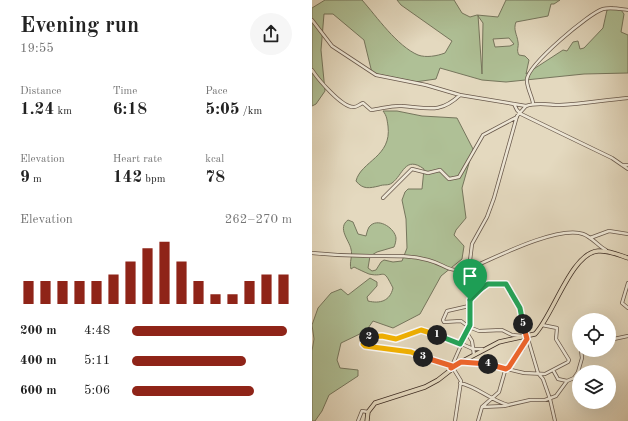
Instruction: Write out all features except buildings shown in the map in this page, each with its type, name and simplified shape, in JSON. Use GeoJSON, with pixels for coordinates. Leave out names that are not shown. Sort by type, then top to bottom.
{"type":"FeatureCollection","features":[{"type":"Feature","properties":{"kind":"main road"},"geometry":{"type":"LineString","coordinates":[[367,421],[368,412],[373,405],[384,399],[431,384],[452,367],[504,341],[535,334],[567,280],[583,260],[592,252],[611,252],[628,258]]}},
{"type":"Feature","properties":{"kind":"street"},"geometry":{"type":"LineString","coordinates":[[533,103],[527,82],[528,75],[550,50],[600,10],[610,8],[628,10]]}},
{"type":"Feature","properties":{"kind":"street"},"geometry":{"type":"LineString","coordinates":[[312,20],[332,46],[376,75],[426,85],[460,95],[526,106],[533,103],[549,105],[628,98]]}},
{"type":"Feature","properties":{"kind":"street"},"geometry":{"type":"LineString","coordinates":[[312,70],[323,85],[348,105],[355,107],[363,103],[371,110],[402,106],[442,108],[451,104],[460,95]]}},
{"type":"Feature","properties":{"kind":"street"},"geometry":{"type":"LineString","coordinates":[[514,104],[521,114],[600,152],[628,169]]}},
{"type":"Feature","properties":{"kind":"street"},"geometry":{"type":"LineString","coordinates":[[383,198],[412,169],[428,173],[440,170],[449,179],[459,177],[484,135],[521,114],[526,106]]}},
{"type":"Feature","properties":{"kind":"street"},"geometry":{"type":"LineString","coordinates":[[452,367],[460,344],[469,327],[469,269],[472,244],[487,217],[494,198],[517,116]]}},
{"type":"Feature","properties":{"kind":"street"},"geometry":{"type":"LineString","coordinates":[[622,165],[628,165]]}},
{"type":"Feature","properties":{"kind":"street"},"geometry":{"type":"LineString","coordinates":[[590,238],[612,231],[628,234]]}},
{"type":"Feature","properties":{"kind":"street"},"geometry":{"type":"LineString","coordinates":[[312,253],[370,256],[401,255],[433,261],[452,271],[469,269],[538,239],[576,232],[590,238],[605,250],[611,252]]}},
{"type":"Feature","properties":{"kind":"street"},"geometry":{"type":"LineString","coordinates":[[628,283],[622,303],[628,308]]}},
{"type":"Feature","properties":{"kind":"street"},"geometry":{"type":"LineString","coordinates":[[470,300],[484,285],[506,284],[520,308],[526,335],[538,373],[543,379],[550,399],[555,421]]}},
{"type":"Feature","properties":{"kind":"street"},"geometry":{"type":"LineString","coordinates":[[469,306],[447,311],[443,320],[444,322],[461,321],[469,327],[483,332],[502,330],[512,336],[526,335]]}},
{"type":"Feature","properties":{"kind":"street"},"geometry":{"type":"LineString","coordinates":[[461,362],[486,364],[506,369],[545,374],[568,362],[569,360],[556,339],[557,328],[541,325]]}},
{"type":"Feature","properties":{"kind":"street"},"geometry":{"type":"LineString","coordinates":[[455,421],[460,383],[458,375],[452,367],[411,352],[376,348],[363,344],[370,337],[396,339],[421,330],[473,349],[489,348]]}},
{"type":"Feature","properties":{"kind":"street"},"geometry":{"type":"LineString","coordinates":[[467,332],[472,341],[474,355]]}},
{"type":"Feature","properties":{"kind":"street"},"geometry":{"type":"LineString","coordinates":[[478,421],[482,407],[496,395],[501,388],[506,369],[523,349],[527,339],[526,335]]}},
{"type":"Feature","properties":{"kind":"street"},"geometry":{"type":"LineString","coordinates":[[616,339],[628,336]]}},
{"type":"Feature","properties":{"kind":"street"},"geometry":{"type":"LineString","coordinates":[[482,407],[509,405],[530,400],[550,399],[556,396],[567,381],[574,378],[578,372],[582,357]]}},
{"type":"Feature","properties":{"kind":"street"},"geometry":{"type":"LineString","coordinates":[[469,358],[470,363]]}},
{"type":"Feature","properties":{"kind":"street"},"geometry":{"type":"LineString","coordinates":[[553,370],[558,379],[567,381]]}},
{"type":"Feature","properties":{"kind":"street"},"geometry":{"type":"LineString","coordinates":[[460,383],[475,387],[490,399],[509,405]]}},
{"type":"Feature","properties":{"kind":"street"},"geometry":{"type":"LineString","coordinates":[[358,421],[362,411],[368,412]]}},
{"type":"Feature","properties":{"kind":"green space"},"geometry":{"type":"Polygon","coordinates":[[[325,0],[362,0],[402,45],[421,56],[435,56],[445,53],[452,41],[401,5],[397,0],[454,0],[462,13],[470,17],[478,15],[498,17],[506,0],[560,0],[554,4],[551,4],[548,16],[516,22],[515,30],[518,42],[518,53],[519,55],[525,56],[529,60],[526,74],[563,50],[567,51],[573,42],[578,41],[580,49],[584,48],[603,28],[607,10],[612,7],[621,10],[624,14],[621,32],[628,35],[628,73],[584,74],[506,82],[482,80],[440,68],[436,79],[415,82],[372,73],[364,40],[333,14],[324,14],[321,50],[325,91],[316,104],[312,106],[312,8],[325,0]],[[478,16],[482,74],[483,23],[478,16]],[[509,38],[493,39],[495,47],[510,46],[514,44],[509,38]]]}},
{"type":"Feature","properties":{"kind":"green space"},"geometry":{"type":"Polygon","coordinates":[[[383,111],[397,111],[422,116],[457,118],[473,149],[462,188],[466,218],[456,230],[454,235],[464,246],[462,259],[441,276],[420,314],[393,328],[373,321],[366,331],[341,343],[337,360],[340,368],[358,370],[358,376],[329,395],[322,411],[315,421],[312,421],[312,351],[314,339],[312,325],[318,308],[331,293],[341,289],[348,295],[370,278],[377,282],[377,286],[367,297],[368,301],[380,302],[387,299],[393,288],[387,277],[383,274],[369,274],[354,267],[351,269],[351,252],[344,230],[345,223],[348,220],[353,222],[358,234],[366,236],[368,228],[375,223],[383,224],[393,231],[396,239],[394,247],[377,252],[370,256],[368,268],[372,271],[376,270],[384,260],[393,262],[402,261],[407,248],[406,219],[402,200],[408,189],[422,189],[424,169],[413,164],[408,165],[396,180],[389,184],[367,188],[361,186],[356,181],[359,174],[381,152],[385,145],[388,136],[388,126],[386,116],[383,111]]]}},
{"type":"Feature","properties":{"kind":"route"},"geometry":{"type":"LineString","coordinates":[[504,283],[508,286],[520,308],[527,339],[523,349],[508,368],[506,369],[486,364],[461,362],[460,364],[451,368],[452,366],[442,364],[411,352],[376,348],[365,346],[363,344],[366,339],[370,337],[377,336],[396,339],[423,330],[454,340],[460,344],[470,325],[470,300],[484,285],[504,283]]}}]}
